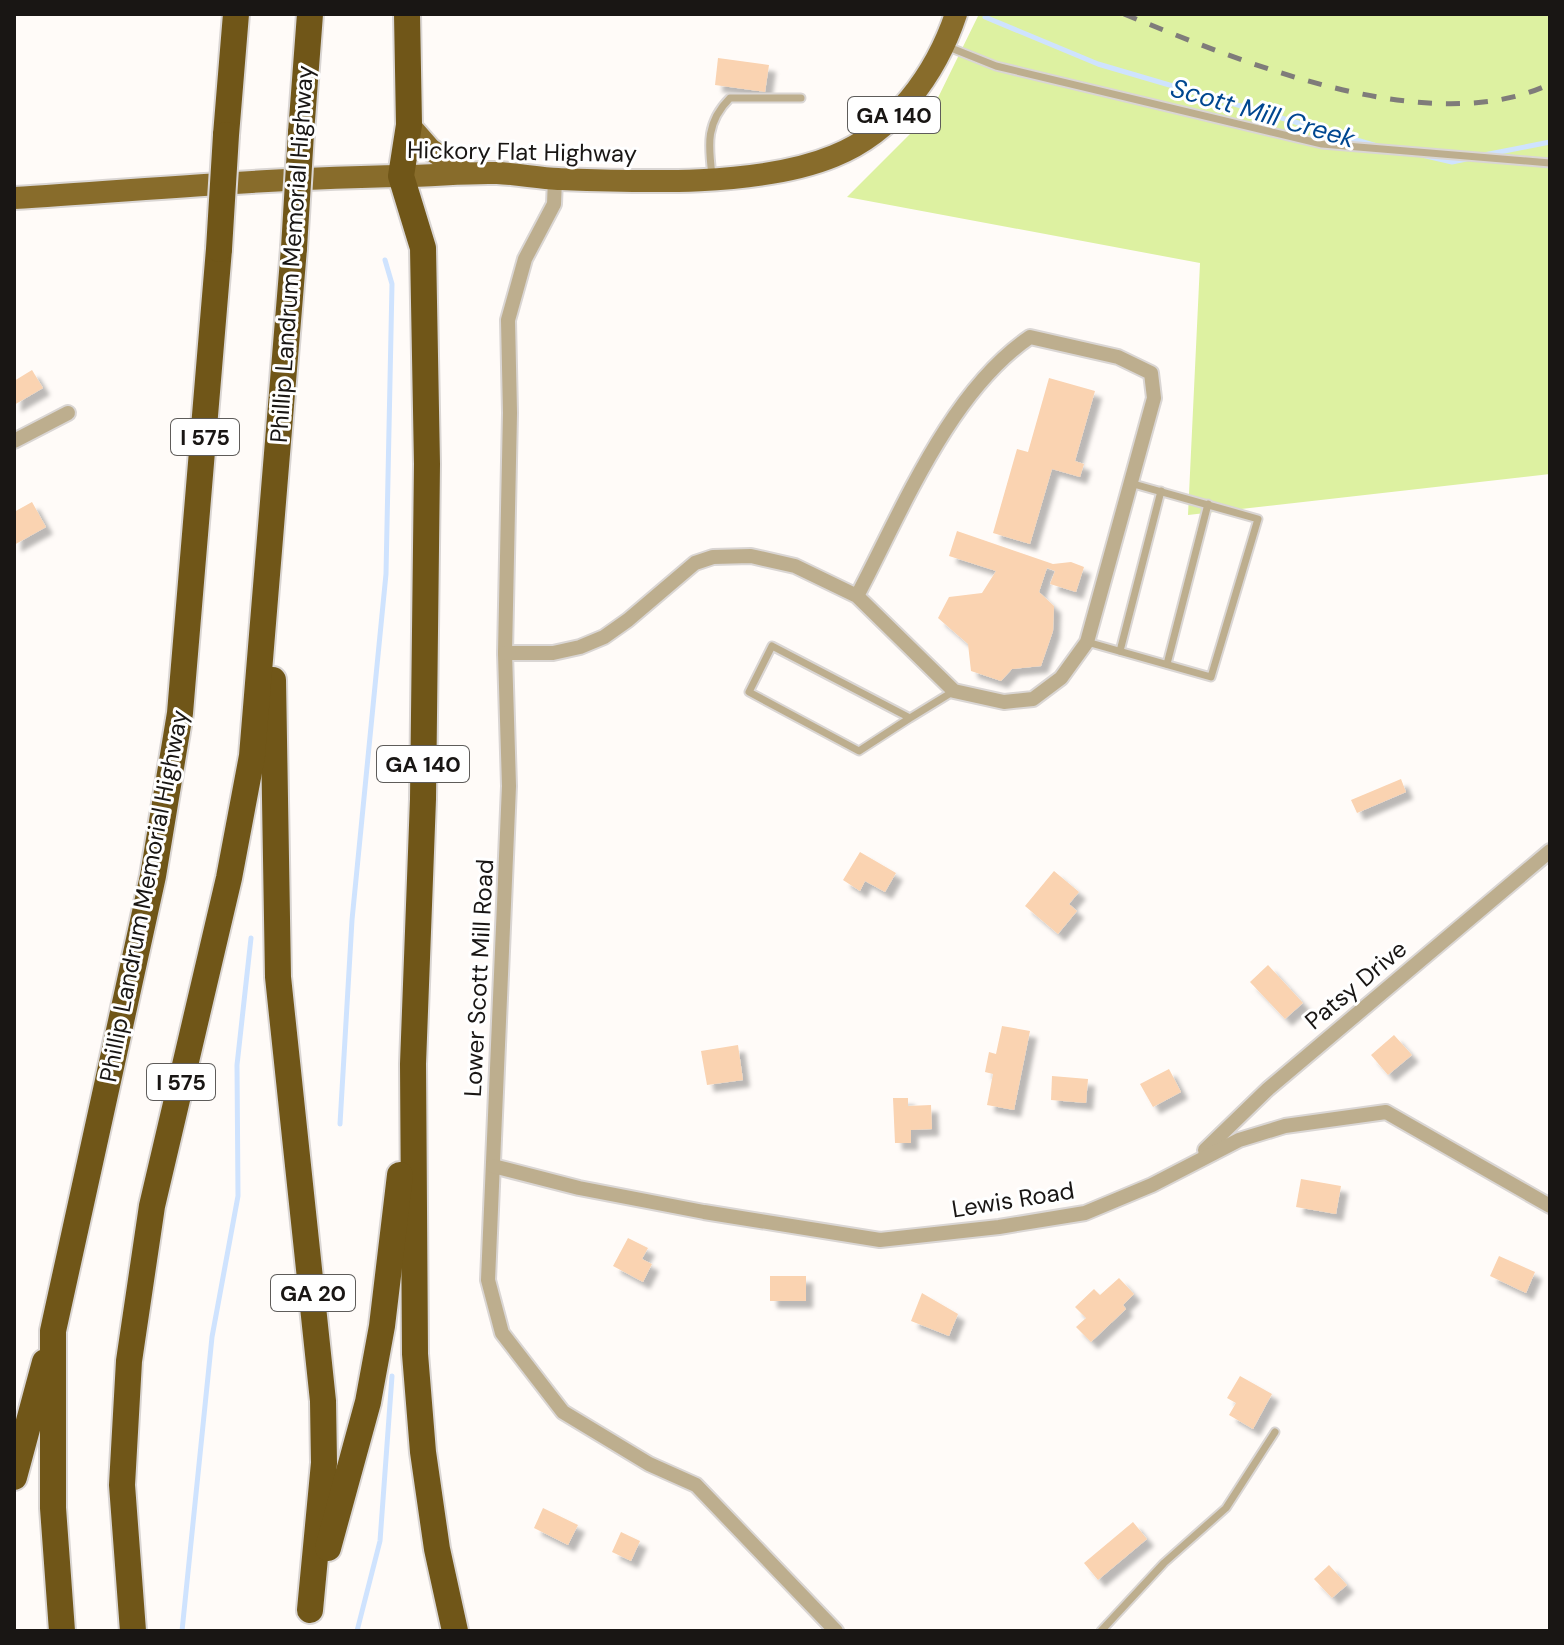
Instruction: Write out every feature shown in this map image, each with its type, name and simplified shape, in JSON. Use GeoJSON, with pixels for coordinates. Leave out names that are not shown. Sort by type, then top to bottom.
{"type":"FeatureCollection","features":[{"type":"Feature","properties":{"kind":"highway"},"geometry":{"type":"LineString","coordinates":[[223,14],[232,66]]}},
{"type":"Feature","properties":{"kind":"highway","name":"Phillip Landrum Memorial Highway"},"geometry":{"type":"LineString","coordinates":[[62,1631],[53,1508],[53,1331],[153,876],[180,713],[236,14]]}},
{"type":"Feature","properties":{"kind":"highway","name":"Phillip Landrum Memorial Highway"},"geometry":{"type":"LineString","coordinates":[[133,1631],[122,1485],[129,1361],[152,1206],[229,878],[252,756],[310,14]]}},
{"type":"Feature","properties":{"kind":"highway"},"geometry":{"type":"LineString","coordinates":[[401,176],[409,125],[407,14]]}},
{"type":"Feature","properties":{"kind":"highway","name":"GA 140"},"geometry":{"type":"LineString","coordinates":[[306,1620],[350,1474],[382,1326],[413,1064],[423,799],[427,479],[423,248],[401,176]]}},
{"type":"Feature","properties":{"kind":"highway","name":"GA 20"},"geometry":{"type":"LineString","coordinates":[[271,537],[278,977],[323,1401],[324,1463],[306,1620]]}},
{"type":"Feature","properties":{"kind":"highway"},"geometry":{"type":"LineString","coordinates":[[413,1064],[416,1368],[423,1452],[437,1549],[455,1631]]}},
{"type":"Feature","properties":{"kind":"highway"},"geometry":{"type":"LineString","coordinates":[[14,1477],[53,1331]]}},
{"type":"Feature","properties":{"kind":"main road","name":"Hickory Flat Highway"},"geometry":{"type":"LineString","coordinates":[[14,198],[465,173],[555,179],[712,178],[788,169],[850,148],[874,133],[908,100],[944,45],[956,14]]}},
{"type":"Feature","properties":{"kind":"main road"},"geometry":{"type":"LineString","coordinates":[[409,125],[430,149],[465,173]]}},
{"type":"Feature","properties":{"kind":"street","name":"Lower Scott Mill Road"},"geometry":{"type":"LineString","coordinates":[[555,179],[554,204],[525,259],[508,320],[510,413],[505,653],[509,786],[488,1280],[502,1333],[563,1412],[649,1464],[696,1485],[836,1631]]}},
{"type":"Feature","properties":{"kind":"street"},"geometry":{"type":"LineString","coordinates":[[505,653],[553,653],[604,637],[628,620],[675,576],[695,563],[713,557],[751,556],[795,566],[857,596],[954,691],[1004,702],[1033,699],[1061,678],[1087,642],[1154,398],[1151,373],[1118,357],[1030,337],[1011,350],[950,423],[857,596]]}},
{"type":"Feature","properties":{"kind":"street"},"geometry":{"type":"LineString","coordinates":[[14,441],[68,413]]}},
{"type":"Feature","properties":{"kind":"street","name":"Patsy Drive"},"geometry":{"type":"LineString","coordinates":[[1196,1159],[1268,1089],[1550,851]]}},
{"type":"Feature","properties":{"kind":"street","name":"Lewis Road"},"geometry":{"type":"LineString","coordinates":[[493,1166],[579,1188],[704,1212],[880,1240],[999,1227],[1085,1213],[1152,1185],[1196,1159],[1239,1140],[1285,1126],[1386,1112],[1550,1206]]}},
{"type":"Feature","properties":{"kind":"lane"},"geometry":{"type":"LineString","coordinates":[[944,45],[996,66],[1322,144],[1550,163]]}},
{"type":"Feature","properties":{"kind":"lane"},"geometry":{"type":"LineString","coordinates":[[712,178],[707,137],[717,111],[730,98],[801,98]]}},
{"type":"Feature","properties":{"kind":"lane"},"geometry":{"type":"LineString","coordinates":[[1087,642],[1211,677],[1258,519],[1130,483]]}},
{"type":"Feature","properties":{"kind":"lane"},"geometry":{"type":"LineString","coordinates":[[1120,651],[1161,491]]}},
{"type":"Feature","properties":{"kind":"lane"},"geometry":{"type":"LineString","coordinates":[[1167,664],[1208,504]]}},
{"type":"Feature","properties":{"kind":"lane"},"geometry":{"type":"LineString","coordinates":[[910,718],[772,646],[749,692],[859,751],[954,691]]}},
{"type":"Feature","properties":{"kind":"lane"},"geometry":{"type":"LineString","coordinates":[[1101,1631],[1164,1563],[1226,1508],[1275,1432]]}},
{"type":"Feature","properties":{"kind":"green space"},"geometry":{"type":"Polygon","coordinates":[[[979,14],[1550,14],[1550,474],[1188,515],[1200,263],[847,197],[930,114],[979,14]]]}},
{"type":"Feature","properties":{"kind":"building"},"geometry":{"type":"Polygon","coordinates":[[[718,58],[769,65],[765,92],[715,85],[718,58]]]}},
{"type":"Feature","properties":{"kind":"building"},"geometry":{"type":"Polygon","coordinates":[[[32,370],[43,388],[14,405],[14,381],[32,370]]]}},
{"type":"Feature","properties":{"kind":"building"},"geometry":{"type":"Polygon","coordinates":[[[1049,378],[1095,391],[1075,461],[1084,464],[1080,477],[1052,469],[1030,544],[993,533],[1017,449],[1028,452],[1049,378]]]}},
{"type":"Feature","properties":{"kind":"building"},"geometry":{"type":"Polygon","coordinates":[[[32,502],[46,527],[14,545],[14,512],[32,502]]]}},
{"type":"Feature","properties":{"kind":"building"},"geometry":{"type":"Polygon","coordinates":[[[957,531],[1053,564],[1071,562],[1084,567],[1076,592],[1050,584],[1055,571],[1047,568],[1039,592],[1054,606],[1053,631],[1041,666],[1012,669],[1001,681],[971,671],[968,644],[938,618],[949,597],[982,593],[996,571],[949,556],[957,531]]]}},
{"type":"Feature","properties":{"kind":"building"},"geometry":{"type":"Polygon","coordinates":[[[1401,779],[1406,792],[1357,813],[1351,800],[1401,779]]]}},
{"type":"Feature","properties":{"kind":"building"},"geometry":{"type":"Polygon","coordinates":[[[860,852],[896,873],[885,892],[865,881],[860,891],[843,880],[860,852]]]}},
{"type":"Feature","properties":{"kind":"building"},"geometry":{"type":"Polygon","coordinates":[[[1054,871],[1079,892],[1069,904],[1077,911],[1058,934],[1025,906],[1054,871]]]}},
{"type":"Feature","properties":{"kind":"building"},"geometry":{"type":"Polygon","coordinates":[[[1268,965],[1303,1003],[1285,1019],[1250,982],[1268,965]]]}},
{"type":"Feature","properties":{"kind":"building"},"geometry":{"type":"Polygon","coordinates":[[[1002,1026],[1030,1031],[1014,1110],[987,1105],[993,1074],[985,1072],[989,1052],[996,1054],[1002,1026]]]}},
{"type":"Feature","properties":{"kind":"building"},"geometry":{"type":"Polygon","coordinates":[[[1394,1035],[1412,1055],[1388,1075],[1371,1055],[1394,1035]]]}},
{"type":"Feature","properties":{"kind":"building"},"geometry":{"type":"Polygon","coordinates":[[[738,1045],[743,1080],[707,1085],[701,1051],[738,1045]]]}},
{"type":"Feature","properties":{"kind":"building"},"geometry":{"type":"Polygon","coordinates":[[[1169,1069],[1181,1092],[1153,1107],[1140,1084],[1169,1069]]]}},
{"type":"Feature","properties":{"kind":"building"},"geometry":{"type":"Polygon","coordinates":[[[1052,1076],[1088,1079],[1086,1103],[1051,1100],[1052,1076]]]}},
{"type":"Feature","properties":{"kind":"building"},"geometry":{"type":"Polygon","coordinates":[[[893,1098],[908,1098],[908,1106],[931,1105],[932,1129],[911,1130],[911,1143],[895,1143],[893,1098]]]}},
{"type":"Feature","properties":{"kind":"building"},"geometry":{"type":"Polygon","coordinates":[[[1301,1179],[1341,1186],[1336,1214],[1296,1207],[1301,1179]]]}},
{"type":"Feature","properties":{"kind":"building"},"geometry":{"type":"Polygon","coordinates":[[[628,1238],[648,1248],[642,1259],[652,1264],[643,1282],[613,1266],[628,1238]]]}},
{"type":"Feature","properties":{"kind":"building"},"geometry":{"type":"Polygon","coordinates":[[[1499,1256],[1535,1272],[1526,1293],[1490,1276],[1499,1256]]]}},
{"type":"Feature","properties":{"kind":"building"},"geometry":{"type":"Polygon","coordinates":[[[770,1276],[806,1276],[806,1301],[770,1301],[770,1276]]]}},
{"type":"Feature","properties":{"kind":"building"},"geometry":{"type":"Polygon","coordinates":[[[1119,1278],[1134,1294],[1123,1305],[1126,1309],[1091,1342],[1076,1327],[1086,1318],[1075,1307],[1094,1289],[1100,1295],[1119,1278]]]}},
{"type":"Feature","properties":{"kind":"building"},"geometry":{"type":"Polygon","coordinates":[[[922,1293],[958,1314],[949,1336],[911,1321],[922,1293]]]}},
{"type":"Feature","properties":{"kind":"building"},"geometry":{"type":"Polygon","coordinates":[[[1240,1376],[1272,1394],[1253,1429],[1229,1415],[1236,1403],[1227,1398],[1240,1376]]]}},
{"type":"Feature","properties":{"kind":"building"},"geometry":{"type":"Polygon","coordinates":[[[543,1508],[578,1525],[568,1545],[534,1528],[543,1508]]]}},
{"type":"Feature","properties":{"kind":"building"},"geometry":{"type":"Polygon","coordinates":[[[1133,1522],[1147,1539],[1098,1580],[1084,1563],[1133,1522]]]}},
{"type":"Feature","properties":{"kind":"building"},"geometry":{"type":"Polygon","coordinates":[[[621,1532],[640,1541],[631,1561],[612,1552],[621,1532]]]}},
{"type":"Feature","properties":{"kind":"building"},"geometry":{"type":"Polygon","coordinates":[[[1329,1565],[1347,1585],[1332,1598],[1314,1579],[1329,1565]]]}},
{"type":"Feature","properties":{"kind":"waterway","name":"Scott Mill Creek"},"geometry":{"type":"LineString","coordinates":[[985,17],[1098,64],[1377,146]]}},
{"type":"Feature","properties":{"kind":"waterway","name":"Scott Mill Creek"},"geometry":{"type":"LineString","coordinates":[[1484,155],[1550,142]]}},
{"type":"Feature","properties":{"kind":"waterway","name":"Scott Mill Creek"},"geometry":{"type":"LineString","coordinates":[[1422,155],[1452,162],[1471,158]]}},
{"type":"Feature","properties":{"kind":"waterway"},"geometry":{"type":"LineString","coordinates":[[340,1124],[352,920],[386,574],[392,284],[385,260]]}},
{"type":"Feature","properties":{"kind":"waterway"},"geometry":{"type":"LineString","coordinates":[[182,1631],[212,1337],[238,1196],[237,1065],[251,938]]}},
{"type":"Feature","properties":{"kind":"waterway"},"geometry":{"type":"LineString","coordinates":[[357,1631],[380,1541],[392,1376]]}},
{"type":"Feature","properties":{"kind":"railway"},"geometry":{"type":"LineString","coordinates":[[1124,14],[1278,72],[1335,88],[1393,99],[1449,104],[1502,99],[1550,84]]}}]}
